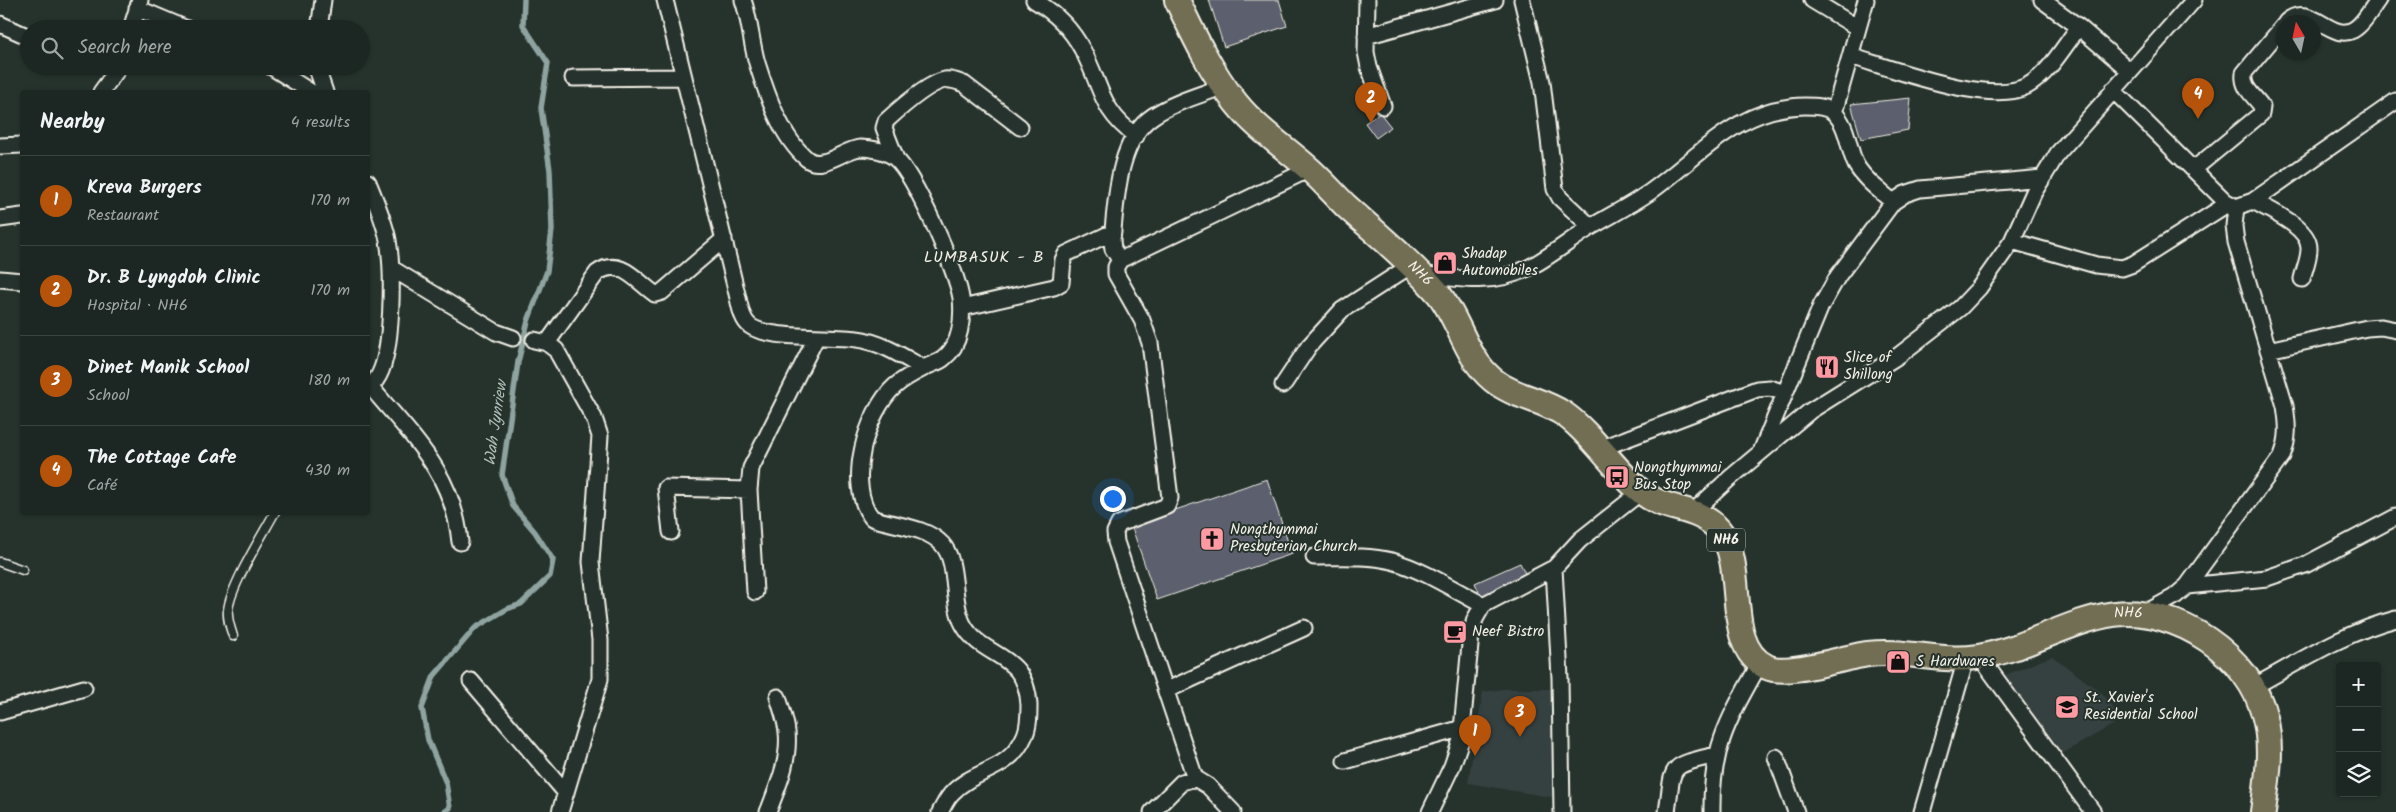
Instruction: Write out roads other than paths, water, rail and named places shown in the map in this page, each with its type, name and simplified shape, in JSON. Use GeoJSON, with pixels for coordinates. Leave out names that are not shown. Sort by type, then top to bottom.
{"type":"FeatureCollection","features":[{"type":"Feature","properties":{"kind":"highway","name":"NH6"},"geometry":{"type":"LineString","coordinates":[[1177,0],[1210,65],[1238,106],[1264,131],[1310,169],[1440,295],[1475,361],[1492,380],[1512,392],[1561,412],[1602,448],[1642,491],[1656,501],[1694,512],[1717,528],[1732,551],[1740,624],[1745,642],[1751,653],[1760,663],[1770,670],[1787,670],[1882,652],[1973,658],[2016,648],[2097,618],[2114,614],[2143,614],[2180,623],[2197,632],[2223,653],[2253,687],[2260,701],[2268,734],[2269,776],[2263,812]]}},
{"type":"Feature","properties":{"kind":"street"},"geometry":{"type":"LineString","coordinates":[[665,0],[738,298],[743,316],[749,326],[764,332],[816,338],[857,339],[878,344],[923,368]]}},
{"type":"Feature","properties":{"kind":"street"},"geometry":{"type":"LineString","coordinates":[[743,0],[757,62],[766,88],[782,125],[800,152],[809,161],[816,162],[823,162],[860,148],[882,151],[896,159]]}},
{"type":"Feature","properties":{"kind":"street"},"geometry":{"type":"LineString","coordinates":[[1034,0],[1049,9],[1074,36],[1083,50],[1099,91],[1114,118],[1136,136]]}},
{"type":"Feature","properties":{"kind":"street"},"geometry":{"type":"LineString","coordinates":[[1367,0],[1366,36],[1369,67],[1382,106]]}},
{"type":"Feature","properties":{"kind":"street"},"geometry":{"type":"LineString","coordinates":[[1366,36],[1495,0]]}},
{"type":"Feature","properties":{"kind":"street"},"geometry":{"type":"LineString","coordinates":[[1522,0],[1542,82],[1555,189],[1560,198],[1591,227]]}},
{"type":"Feature","properties":{"kind":"street"},"geometry":{"type":"LineString","coordinates":[[1812,0],[1858,28]]}},
{"type":"Feature","properties":{"kind":"street"},"geometry":{"type":"LineString","coordinates":[[1834,113],[1866,0]]}},
{"type":"Feature","properties":{"kind":"street"},"geometry":{"type":"LineString","coordinates":[[2042,0],[2079,27],[2130,71]]}},
{"type":"Feature","properties":{"kind":"street"},"geometry":{"type":"LineString","coordinates":[[1694,512],[1810,411],[1898,356],[1953,314],[1979,288],[2012,241],[2042,178],[2058,154],[2194,0]]}},
{"type":"Feature","properties":{"kind":"street"},"geometry":{"type":"LineString","coordinates":[[2321,22],[2337,30],[2346,32],[2353,30],[2361,23],[2378,0]]}},
{"type":"Feature","properties":{"kind":"street"},"geometry":{"type":"LineString","coordinates":[[320,20],[321,1]]}},
{"type":"Feature","properties":{"kind":"street"},"geometry":{"type":"LineString","coordinates":[[134,20],[139,4],[170,20]]}},
{"type":"Feature","properties":{"kind":"street"},"geometry":{"type":"LineString","coordinates":[[0,24],[20,33]]}},
{"type":"Feature","properties":{"kind":"street"},"geometry":{"type":"LineString","coordinates":[[1850,56],[1972,91],[1994,93],[2012,91],[2027,86],[2041,75],[2079,27]]}},
{"type":"Feature","properties":{"kind":"street"},"geometry":{"type":"LineString","coordinates":[[2194,169],[2261,114],[2262,107],[2242,82],[2244,73],[2276,35]]}},
{"type":"Feature","properties":{"kind":"street"},"geometry":{"type":"LineString","coordinates":[[106,90],[115,75]]}},
{"type":"Feature","properties":{"kind":"street"},"geometry":{"type":"LineString","coordinates":[[284,75],[308,90]]}},
{"type":"Feature","properties":{"kind":"street"},"geometry":{"type":"LineString","coordinates":[[319,75],[324,90]]}},
{"type":"Feature","properties":{"kind":"street"},"geometry":{"type":"LineString","coordinates":[[573,78],[683,77]]}},
{"type":"Feature","properties":{"kind":"street"},"geometry":{"type":"LineString","coordinates":[[940,812],[953,792],[960,786],[1000,766],[1014,752],[1025,735],[1029,716],[1028,696],[1016,668],[970,634],[962,623],[953,573],[943,545],[932,536],[919,531],[872,518],[863,504],[858,470],[872,420],[881,403],[895,386],[923,368],[945,358],[961,328],[962,308],[959,288],[945,248],[908,176],[896,159],[884,128],[886,122],[933,84],[944,80],[955,80],[964,84],[1020,127]]}},
{"type":"Feature","properties":{"kind":"street"},"geometry":{"type":"LineString","coordinates":[[1120,260],[1113,249],[1113,232],[1120,171],[1136,136],[1151,118],[1162,110],[1224,86]]}},
{"type":"Feature","properties":{"kind":"street"},"geometry":{"type":"LineString","coordinates":[[2113,90],[2232,205],[2236,242],[2285,406],[2289,426],[2287,442],[2282,456],[2186,586],[2174,598],[2143,614]]}},
{"type":"Feature","properties":{"kind":"street"},"geometry":{"type":"LineString","coordinates":[[2012,241],[2096,265],[2122,268],[2133,264],[2232,205],[2253,200],[2396,101]]}},
{"type":"Feature","properties":{"kind":"street"},"geometry":{"type":"LineString","coordinates":[[1283,385],[1309,346],[1342,310],[1414,270],[1467,280],[1486,280],[1528,268],[1651,191],[1740,122],[1759,113],[1784,106],[1810,106],[1824,108],[1834,113],[1844,128],[1852,155],[1861,173],[1893,202]]}},
{"type":"Feature","properties":{"kind":"street"},"geometry":{"type":"LineString","coordinates":[[0,146],[20,145]]}},
{"type":"Feature","properties":{"kind":"street"},"geometry":{"type":"LineString","coordinates":[[1232,812],[1208,786],[1194,778],[1167,690],[1116,542],[1115,532],[1119,524],[1167,506],[1170,498],[1150,343],[1142,320],[1116,274],[1116,267],[1120,260],[1310,169]]}},
{"type":"Feature","properties":{"kind":"street"},"geometry":{"type":"LineString","coordinates":[[1761,452],[1821,306],[1838,276],[1893,202],[1905,194],[1920,190],[2042,178]]}},
{"type":"Feature","properties":{"kind":"street"},"geometry":{"type":"LineString","coordinates":[[370,188],[387,238],[391,268],[391,320],[388,344],[381,370],[376,380],[370,386]]}},
{"type":"Feature","properties":{"kind":"street"},"geometry":{"type":"LineString","coordinates":[[2253,200],[2294,225],[2306,237],[2309,248],[2302,279]]}},
{"type":"Feature","properties":{"kind":"street"},"geometry":{"type":"LineString","coordinates":[[0,219],[20,216]]}},
{"type":"Feature","properties":{"kind":"street"},"geometry":{"type":"LineString","coordinates":[[962,308],[1054,287],[1060,283],[1063,260],[1066,254],[1113,232]]}},
{"type":"Feature","properties":{"kind":"street"},"geometry":{"type":"LineString","coordinates":[[560,812],[600,679],[600,640],[591,562],[600,436],[594,418],[556,350],[540,342],[603,269],[611,266],[622,268],[655,294],[662,292],[724,239]]}},
{"type":"Feature","properties":{"kind":"street"},"geometry":{"type":"LineString","coordinates":[[391,268],[490,328],[513,338]]}},
{"type":"Feature","properties":{"kind":"street"},"geometry":{"type":"LineString","coordinates":[[0,279],[20,281]]}},
{"type":"Feature","properties":{"kind":"street"},"geometry":{"type":"LineString","coordinates":[[2268,350],[2367,328],[2381,327],[2396,330]]}},
{"type":"Feature","properties":{"kind":"street"},"geometry":{"type":"LineString","coordinates":[[755,592],[749,490],[751,468],[816,338]]}},
{"type":"Feature","properties":{"kind":"street"},"geometry":{"type":"LineString","coordinates":[[370,388],[426,454],[446,485],[457,518],[460,542]]}},
{"type":"Feature","properties":{"kind":"street"},"geometry":{"type":"LineString","coordinates":[[1602,448],[1757,389],[1770,388],[1785,393]]}},
{"type":"Feature","properties":{"kind":"street"},"geometry":{"type":"LineString","coordinates":[[672,532],[666,488],[749,490]]}},
{"type":"Feature","properties":{"kind":"street"},"geometry":{"type":"LineString","coordinates":[[1430,812],[1462,740],[1471,634],[1475,618],[1483,605],[1554,568],[1580,540],[1642,491]]}},
{"type":"Feature","properties":{"kind":"street"},"geometry":{"type":"LineString","coordinates":[[2186,586],[2267,578],[2304,565],[2396,517]]}},
{"type":"Feature","properties":{"kind":"street"},"geometry":{"type":"LineString","coordinates":[[1314,557],[1356,556],[1391,561],[1413,569],[1483,605]]}},
{"type":"Feature","properties":{"kind":"street"},"geometry":{"type":"LineString","coordinates":[[1554,568],[1560,678],[1562,812]]}},
{"type":"Feature","properties":{"kind":"street"},"geometry":{"type":"LineString","coordinates":[[2253,687],[2343,639],[2375,624],[2396,619]]}},
{"type":"Feature","properties":{"kind":"street"},"geometry":{"type":"LineString","coordinates":[[1167,690],[1304,628]]}},
{"type":"Feature","properties":{"kind":"street"},"geometry":{"type":"LineString","coordinates":[[1922,812],[1973,658]]}},
{"type":"Feature","properties":{"kind":"street"},"geometry":{"type":"LineString","coordinates":[[1973,658],[2093,812]]}},
{"type":"Feature","properties":{"kind":"street"},"geometry":{"type":"LineString","coordinates":[[1712,812],[1711,787],[1716,755],[1727,722],[1760,663]]}},
{"type":"Feature","properties":{"kind":"street"},"geometry":{"type":"LineString","coordinates":[[471,681],[566,793]]}},
{"type":"Feature","properties":{"kind":"street"},"geometry":{"type":"LineString","coordinates":[[0,712],[84,688]]}},
{"type":"Feature","properties":{"kind":"street"},"geometry":{"type":"LineString","coordinates":[[768,812],[782,774],[787,751],[787,731],[778,698]]}},
{"type":"Feature","properties":{"kind":"street"},"geometry":{"type":"LineString","coordinates":[[1344,761],[1463,728]]}},
{"type":"Feature","properties":{"kind":"street"},"geometry":{"type":"LineString","coordinates":[[1667,812],[1672,773],[1676,767],[1683,763],[1716,755]]}},
{"type":"Feature","properties":{"kind":"street"},"geometry":{"type":"LineString","coordinates":[[1776,757],[1796,812]]}},
{"type":"Feature","properties":{"kind":"street"},"geometry":{"type":"LineString","coordinates":[[1152,812],[1182,782],[1194,778]]}},
{"type":"Feature","properties":{"kind":"lane"},"geometry":{"type":"LineString","coordinates":[[233,636],[228,622],[228,609],[252,554],[273,515]]}},
{"type":"Feature","properties":{"kind":"lane"},"geometry":{"type":"LineString","coordinates":[[0,562],[23,570]]}},
{"type":"Feature","properties":{"kind":"waterway","name":"Wah Jynriew"},"geometry":{"type":"LineString","coordinates":[[444,812],[450,808],[446,783],[428,740],[422,708],[434,676],[475,628],[507,609],[521,604],[550,576],[553,560],[535,532],[513,506],[502,475],[518,362],[528,321],[547,271],[552,230],[550,170],[541,108],[548,63],[523,25],[524,0]]}},
{"type":"Feature","properties":{"kind":"place","name":"The Cottage Cafe"},"geometry":{"type":"Point","coordinates":[2198,119]}},
{"type":"Feature","properties":{"kind":"place","name":"Dr. B Lyngdoh Clinic"},"geometry":{"type":"Point","coordinates":[1371,123]}},
{"type":"Feature","properties":{"kind":"place","name":"Shadap Automobiles"},"geometry":{"type":"Point","coordinates":[1445,263]}},
{"type":"Feature","properties":{"kind":"place","name":"Slice of Shillong"},"geometry":{"type":"Point","coordinates":[1827,367]}},
{"type":"Feature","properties":{"kind":"place","name":"Nongthymmai Bus Stop"},"geometry":{"type":"Point","coordinates":[1617,477]}},
{"type":"Feature","properties":{"kind":"place","name":"Nongthymmai Presbyterian Church"},"geometry":{"type":"Point","coordinates":[1212,539]}},
{"type":"Feature","properties":{"kind":"place","name":"Neef Bistro"},"geometry":{"type":"Point","coordinates":[1455,632]}},
{"type":"Feature","properties":{"kind":"place","name":"S Hardwares"},"geometry":{"type":"Point","coordinates":[1898,662]}},
{"type":"Feature","properties":{"kind":"place","name":"St. Xavier's Residential School"},"geometry":{"type":"Point","coordinates":[2067,707]}},
{"type":"Feature","properties":{"kind":"place","name":"Dinet Manik School"},"geometry":{"type":"Point","coordinates":[1520,737]}},
{"type":"Feature","properties":{"kind":"place","name":"Kreva Burgers"},"geometry":{"type":"Point","coordinates":[1475,756]}},
{"type":"Feature","properties":{"kind":"district","name":"LUMBASUK - B"},"geometry":{"type":"Point","coordinates":[984,257]}}]}
